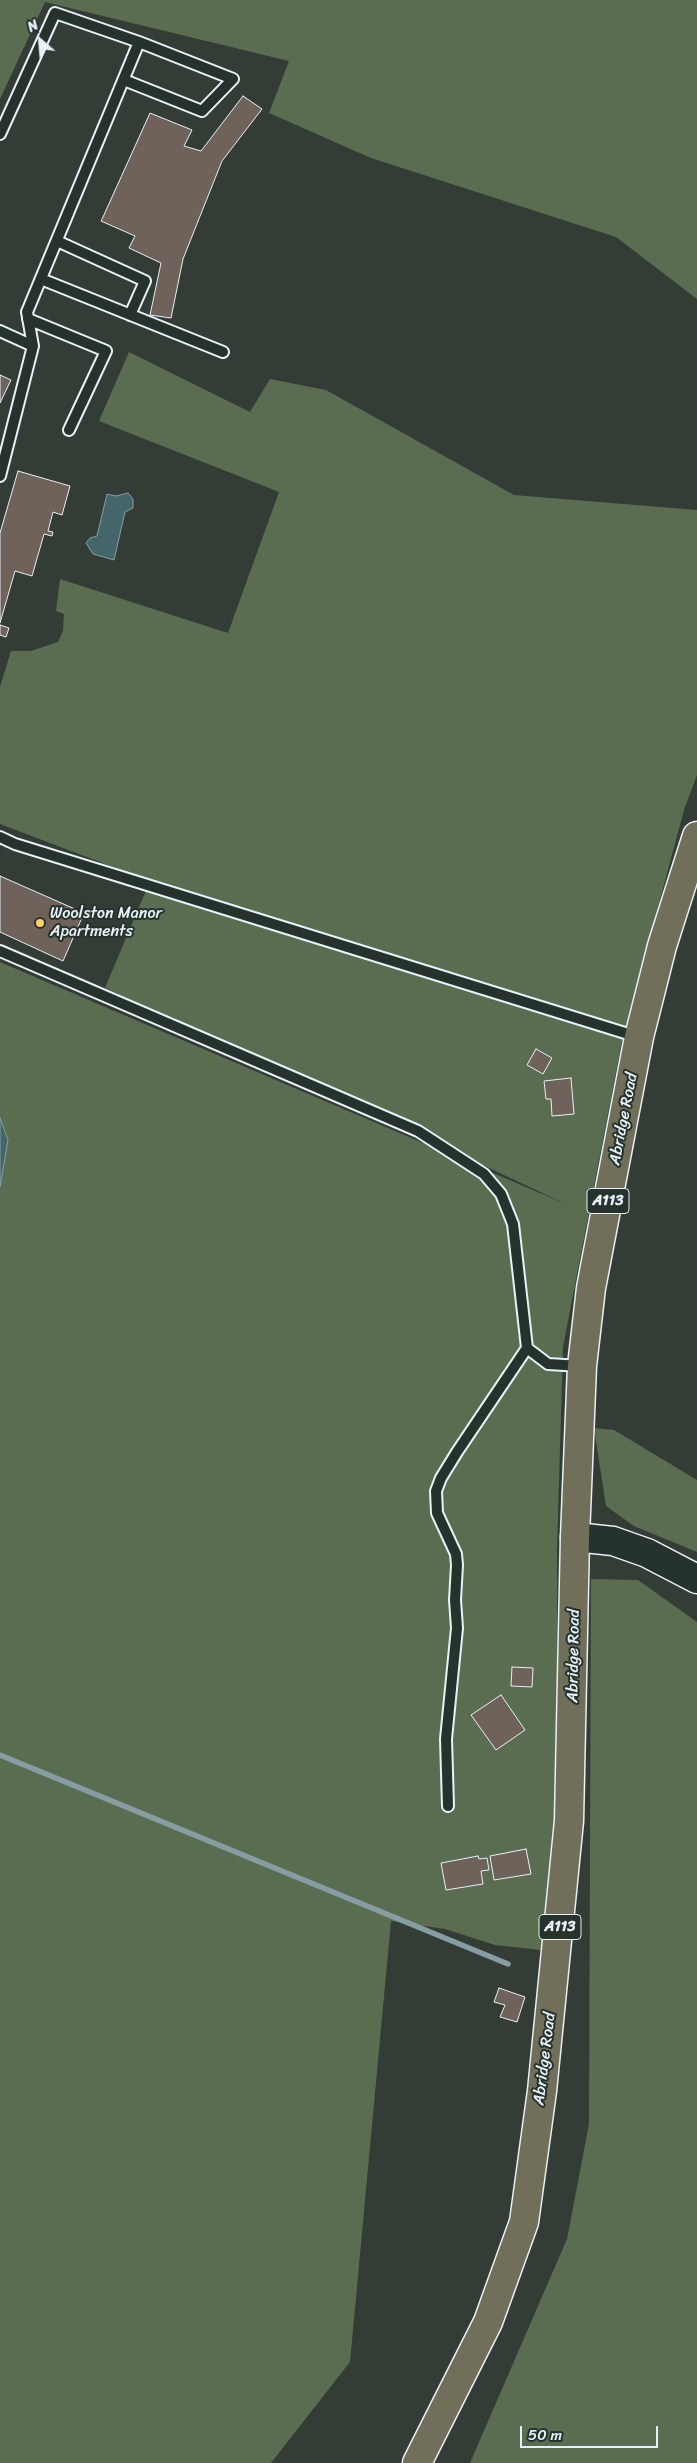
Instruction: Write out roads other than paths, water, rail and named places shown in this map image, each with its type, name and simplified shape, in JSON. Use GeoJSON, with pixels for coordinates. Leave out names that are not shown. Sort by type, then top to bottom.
{"type":"FeatureCollection","features":[{"type":"Feature","properties":{"kind":"main road","name":"Abridge Road"},"geometry":{"type":"LineString","coordinates":[[417,2463],[488,2322],[524,2222],[546,2061],[569,1821],[575,1537],[582,1366],[591,1288],[639,1037],[662,946],[697,836]]}},
{"type":"Feature","properties":{"kind":"street"},"geometry":{"type":"LineString","coordinates":[[575,1537],[622,1544],[647,1553],[697,1578]]}},
{"type":"Feature","properties":{"kind":"lane"},"geometry":{"type":"LineString","coordinates":[[0,134],[55,14],[140,42],[233,79],[202,111],[124,80]]}},
{"type":"Feature","properties":{"kind":"lane"},"geometry":{"type":"LineString","coordinates":[[0,476],[33,346],[27,312],[140,42]]}},
{"type":"Feature","properties":{"kind":"lane"},"geometry":{"type":"LineString","coordinates":[[57,241],[144,281],[130,315]]}},
{"type":"Feature","properties":{"kind":"lane"},"geometry":{"type":"LineString","coordinates":[[41,279],[223,352]]}},
{"type":"Feature","properties":{"kind":"lane"},"geometry":{"type":"LineString","coordinates":[[28,319],[106,351],[69,430]]}},
{"type":"Feature","properties":{"kind":"lane"},"geometry":{"type":"LineString","coordinates":[[0,331],[33,346]]}},
{"type":"Feature","properties":{"kind":"lane"},"geometry":{"type":"LineString","coordinates":[[0,837],[16,844],[639,1037]]}},
{"type":"Feature","properties":{"kind":"lane"},"geometry":{"type":"LineString","coordinates":[[0,951],[418,1131],[484,1174],[501,1194],[512,1224],[528,1348],[457,1452],[441,1478],[436,1491],[437,1513],[456,1554],[457,1565],[455,1600],[457,1628],[446,1739],[448,1806]]}},
{"type":"Feature","properties":{"kind":"lane"},"geometry":{"type":"LineString","coordinates":[[528,1348],[548,1364],[582,1366]]}},
{"type":"Feature","properties":{"kind":"water"},"geometry":{"type":"Polygon","coordinates":[[[128,493],[133,499],[133,508],[125,512],[114,560],[93,554],[86,543],[90,538],[97,536],[107,494],[116,496],[128,493]]]}},
{"type":"Feature","properties":{"kind":"water"},"geometry":{"type":"Polygon","coordinates":[[[0,1118],[8,1140],[0,1187],[0,1118]]]}},
{"type":"Feature","properties":{"kind":"waterway"},"geometry":{"type":"LineString","coordinates":[[0,1755],[508,1964]]}},
{"type":"Feature","properties":{"kind":"place","name":"Woolston Manor Apartments"},"geometry":{"type":"Point","coordinates":[40,923]}}]}
